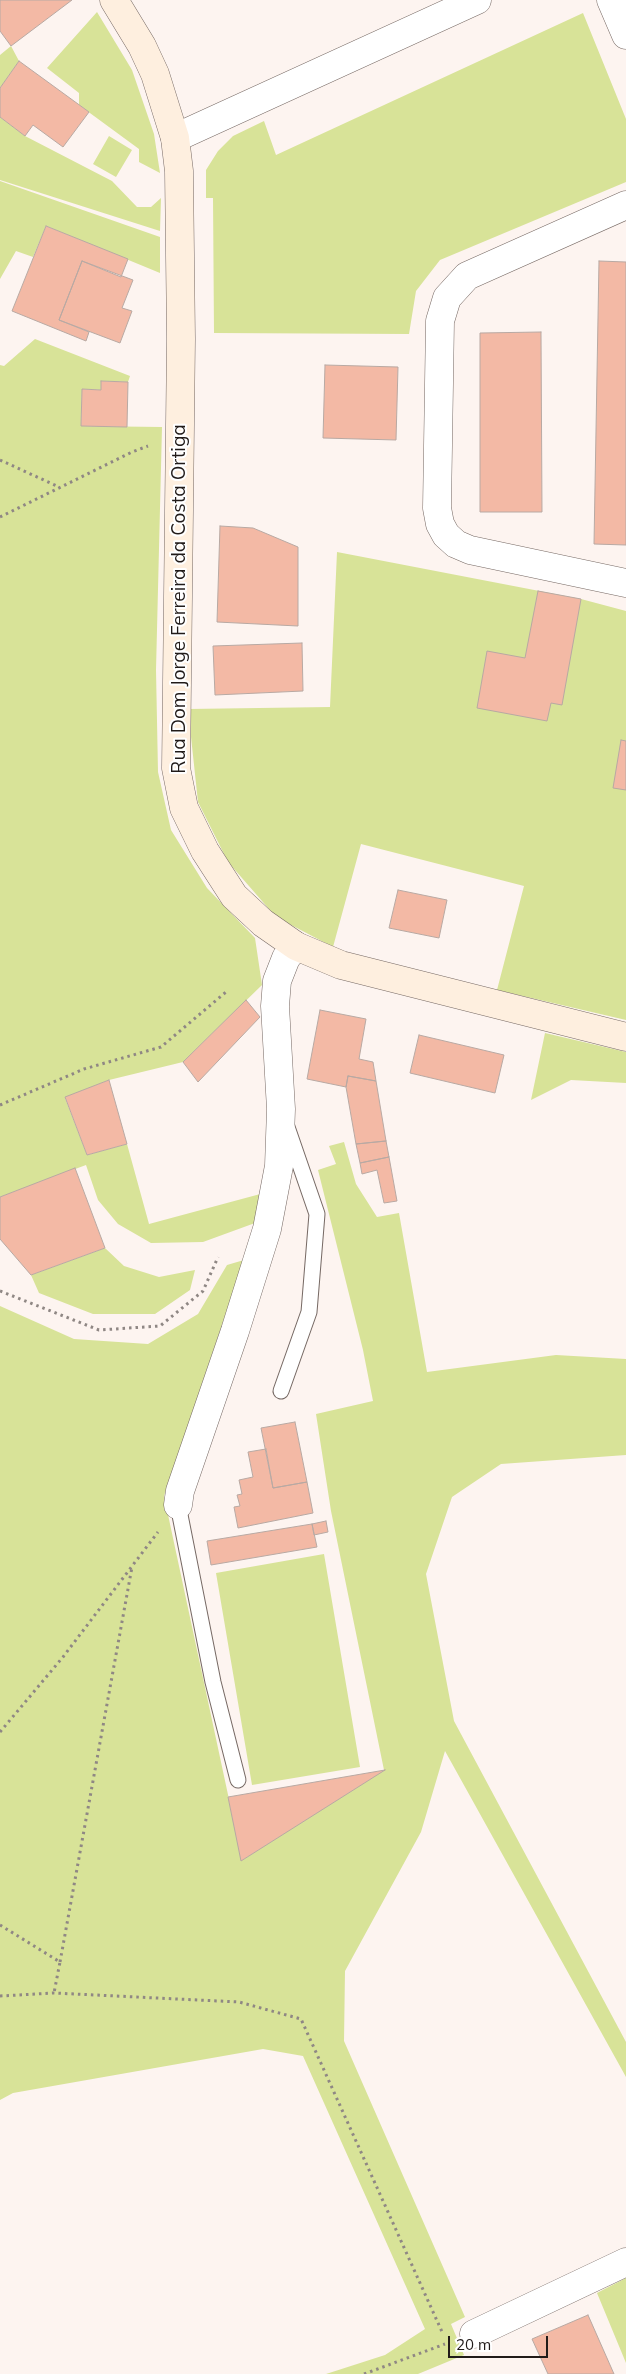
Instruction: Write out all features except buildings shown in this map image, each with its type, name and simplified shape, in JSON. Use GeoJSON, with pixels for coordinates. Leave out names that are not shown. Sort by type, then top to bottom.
{"type":"FeatureCollection","features":[{"type":"Feature","properties":{"kind":"street","name":"Rua Dom Jorge Ferreira da Costa Ortiga"},"geometry":{"type":"LineString","coordinates":[[114,0],[142,46],[155,74],[175,138],[180,204],[176,768],[184,808],[205,851],[234,896],[263,923],[296,946],[341,965],[626,1037]]}},
{"type":"Feature","properties":{"kind":"street"},"geometry":{"type":"LineString","coordinates":[[175,138],[477,0]]}},
{"type":"Feature","properties":{"kind":"street"},"geometry":{"type":"LineString","coordinates":[[611,0],[626,34]]}},
{"type":"Feature","properties":{"kind":"street"},"geometry":{"type":"LineString","coordinates":[[626,205],[467,276],[447,298],[440,321],[437,508],[440,524],[446,535],[456,544],[470,550],[626,583]]}},
{"type":"Feature","properties":{"kind":"street"},"geometry":{"type":"LineString","coordinates":[[178,1505],[180,1491],[235,1331],[267,1228],[279,1166],[280,1109],[275,1006],[277,981],[286,958],[296,946]]}},
{"type":"Feature","properties":{"kind":"street"},"geometry":{"type":"LineString","coordinates":[[474,2334],[626,2262]]}},
{"type":"Feature","properties":{"kind":"lane"},"geometry":{"type":"LineString","coordinates":[[280,1109],[316,1214],[309,1312],[281,1391]]}},
{"type":"Feature","properties":{"kind":"lane"},"geometry":{"type":"LineString","coordinates":[[178,1505],[213,1682],[238,1780]]}},
{"type":"Feature","properties":{"kind":"path"},"geometry":{"type":"LineString","coordinates":[[0,517],[132,452],[179,435]]}},
{"type":"Feature","properties":{"kind":"path"},"geometry":{"type":"LineString","coordinates":[[0,460],[59,487]]}},
{"type":"Feature","properties":{"kind":"path"},"geometry":{"type":"LineString","coordinates":[[0,1105],[84,1069],[162,1047],[226,992]]}},
{"type":"Feature","properties":{"kind":"path"},"geometry":{"type":"LineString","coordinates":[[0,1291],[99,1330],[160,1326],[203,1290],[218,1257]]}},
{"type":"Feature","properties":{"kind":"path"},"geometry":{"type":"LineString","coordinates":[[0,1732],[64,1657],[178,1505]]}},
{"type":"Feature","properties":{"kind":"path"},"geometry":{"type":"LineString","coordinates":[[54,1992],[132,1566]]}},
{"type":"Feature","properties":{"kind":"path"},"geometry":{"type":"LineString","coordinates":[[0,1925],[60,1962]]}},
{"type":"Feature","properties":{"kind":"path"},"geometry":{"type":"LineString","coordinates":[[0,1996],[54,1992],[239,2002],[301,2019],[447,2343],[364,2374]]}},
{"type":"Feature","properties":{"kind":"green space"},"geometry":{"type":"Polygon","coordinates":[[[97,12],[132,70],[154,134],[160,173],[139,162],[139,149],[79,105],[79,93],[47,68],[97,12]]]}},
{"type":"Feature","properties":{"kind":"green space"},"geometry":{"type":"Polygon","coordinates":[[[583,13],[626,119],[626,182],[440,260],[416,291],[409,334],[214,333],[213,198],[206,198],[206,170],[218,151],[233,136],[264,121],[276,155],[583,13]]]}},
{"type":"Feature","properties":{"kind":"green space"},"geometry":{"type":"Polygon","coordinates":[[[11,46],[19,61],[0,88],[0,55],[11,46]]]}},
{"type":"Feature","properties":{"kind":"green space"},"geometry":{"type":"Polygon","coordinates":[[[0,117],[25,136],[112,181],[137,207],[151,207],[161,198],[160,231],[0,180],[0,117]]]}},
{"type":"Feature","properties":{"kind":"green space"},"geometry":{"type":"Polygon","coordinates":[[[109,136],[132,150],[116,177],[93,164],[109,136]]]}},
{"type":"Feature","properties":{"kind":"green space"},"geometry":{"type":"Polygon","coordinates":[[[0,181],[160,237],[160,273],[46,226],[33,257],[16,251],[0,279],[0,181]]]}},
{"type":"Feature","properties":{"kind":"green space"},"geometry":{"type":"Polygon","coordinates":[[[35,339],[130,376],[128,382],[101,381],[101,390],[82,389],[81,426],[162,427],[156,670],[158,772],[171,830],[207,888],[255,938],[262,985],[183,1062],[109,1080],[65,1098],[87,1155],[127,1144],[149,1224],[264,1193],[255,1223],[203,1242],[151,1243],[118,1224],[98,1200],[86,1165],[0,1197],[0,365],[4,366],[35,339]]]}},
{"type":"Feature","properties":{"kind":"green space"},"geometry":{"type":"Polygon","coordinates":[[[337,552],[581,599],[626,611],[626,1020],[497,990],[524,886],[361,844],[333,947],[276,917],[228,862],[198,802],[188,709],[330,707],[337,552]]]}},
{"type":"Feature","properties":{"kind":"green space"},"geometry":{"type":"Polygon","coordinates":[[[545,1033],[626,1052],[626,1083],[571,1080],[531,1100],[545,1033]]]}},
{"type":"Feature","properties":{"kind":"green space"},"geometry":{"type":"Polygon","coordinates":[[[344,1142],[356,1184],[377,1217],[399,1213],[427,1372],[556,1355],[626,1359],[626,1455],[501,1464],[452,1497],[426,1574],[454,1721],[626,2042],[626,2077],[445,1751],[421,1832],[345,1971],[344,2041],[465,2317],[451,2324],[464,2355],[418,2374],[326,2374],[385,2355],[425,2329],[303,2056],[263,2049],[13,2093],[0,2100],[0,1306],[74,1339],[148,1344],[198,1314],[227,1265],[244,1260],[164,1496],[242,1860],[384,1770],[331,1511],[316,1414],[373,1401],[363,1350],[318,1170],[336,1164],[329,1146],[344,1142]]]}},
{"type":"Feature","properties":{"kind":"green space"},"geometry":{"type":"Polygon","coordinates":[[[105,1248],[124,1266],[159,1277],[195,1270],[190,1290],[155,1314],[93,1314],[39,1293],[31,1275],[105,1248]]]}},
{"type":"Feature","properties":{"kind":"green space"},"geometry":{"type":"Polygon","coordinates":[[[324,1554],[360,1767],[252,1785],[216,1573],[324,1554]]]}},
{"type":"Feature","properties":{"kind":"green space"},"geometry":{"type":"Polygon","coordinates":[[[626,2278],[626,2363],[597,2293],[626,2278]]]}}]}
